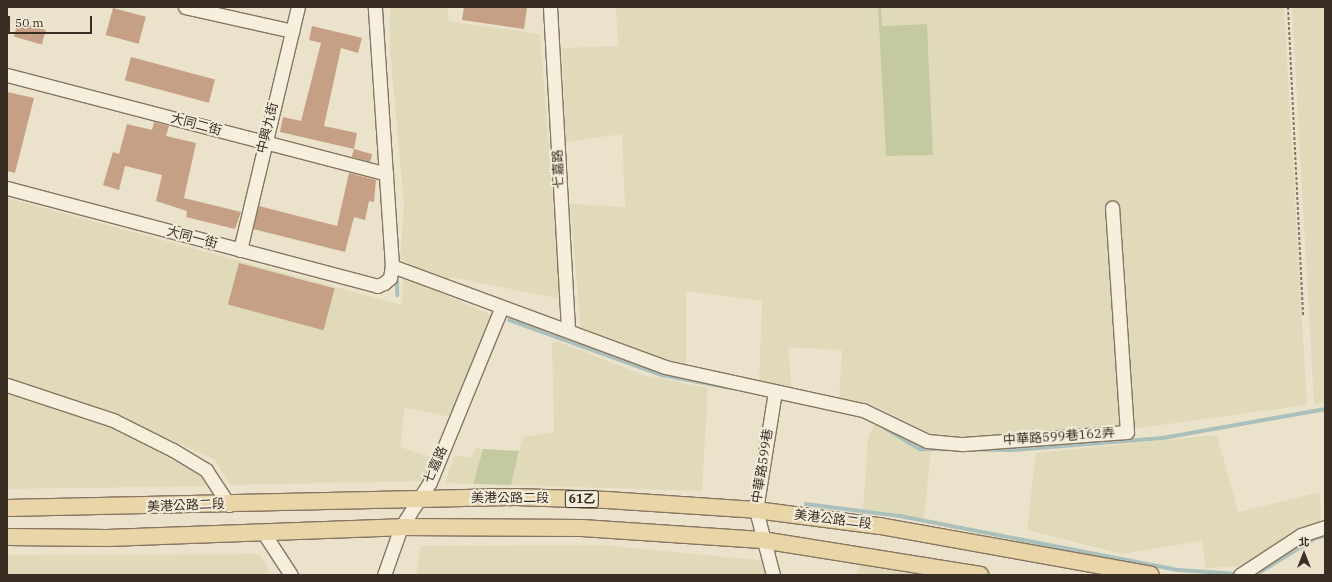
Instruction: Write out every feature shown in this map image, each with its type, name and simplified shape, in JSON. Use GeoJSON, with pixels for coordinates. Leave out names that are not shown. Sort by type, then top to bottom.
{"type":"FeatureCollection","features":[{"type":"Feature","properties":{"kind":"main road","name":"美港公路二段"},"geometry":{"type":"LineString","coordinates":[[7,508],[229,505],[419,499],[607,500],[756,510],[880,526],[1151,575]]}},
{"type":"Feature","properties":{"kind":"main road","name":"61乙"},"geometry":{"type":"LineString","coordinates":[[7,537],[108,538],[401,527],[582,528],[762,540],[980,575]]}},
{"type":"Feature","properties":{"kind":"street"},"geometry":{"type":"LineString","coordinates":[[185,7],[292,31]]}},
{"type":"Feature","properties":{"kind":"street","name":"中興九街"},"geometry":{"type":"LineString","coordinates":[[240,250],[264,144],[298,7]]}},
{"type":"Feature","properties":{"kind":"street"},"geometry":{"type":"LineString","coordinates":[[375,7],[392,266],[501,309],[568,330],[665,367],[774,397]]}},
{"type":"Feature","properties":{"kind":"street","name":"七嘉路"},"geometry":{"type":"LineString","coordinates":[[550,7],[568,330]]}},
{"type":"Feature","properties":{"kind":"street","name":"大同二街"},"geometry":{"type":"LineString","coordinates":[[7,75],[264,144],[386,174]]}},
{"type":"Feature","properties":{"kind":"street","name":"大同一街"},"geometry":{"type":"LineString","coordinates":[[7,188],[377,286],[390,278],[392,266]]}},
{"type":"Feature","properties":{"kind":"street","name":"中華路599巷162弄"},"geometry":{"type":"LineString","coordinates":[[774,397],[863,410],[927,441],[963,444],[1127,432],[1112,207]]}},
{"type":"Feature","properties":{"kind":"street","name":"七嘉路"},"geometry":{"type":"LineString","coordinates":[[384,575],[401,527],[430,482],[501,309]]}},
{"type":"Feature","properties":{"kind":"street"},"geometry":{"type":"LineString","coordinates":[[7,385],[113,420],[173,450],[206,470],[229,505]]}},
{"type":"Feature","properties":{"kind":"street","name":"中華路599巷"},"geometry":{"type":"LineString","coordinates":[[773,575],[762,540],[756,510],[774,397]]}},
{"type":"Feature","properties":{"kind":"street"},"geometry":{"type":"LineString","coordinates":[[1240,575],[1301,535],[1325,527]]}},
{"type":"Feature","properties":{"kind":"street"},"geometry":{"type":"LineString","coordinates":[[263,532],[291,575]]}},
{"type":"Feature","properties":{"kind":"path"},"geometry":{"type":"LineString","coordinates":[[1288,7],[1303,317]]}},
{"type":"Feature","properties":{"kind":"shaded area"},"geometry":{"type":"Polygon","coordinates":[[[390,7],[447,7],[449,21],[540,34],[561,299],[451,277],[447,283],[400,259],[404,206],[390,49],[390,7]]]}},
{"type":"Feature","properties":{"kind":"shaded area"},"geometry":{"type":"Polygon","coordinates":[[[616,7],[878,7],[886,156],[933,154],[927,24],[882,26],[881,7],[1284,7],[1307,405],[1131,429],[941,439],[874,406],[839,398],[842,350],[788,347],[792,389],[759,384],[762,301],[686,291],[686,365],[634,354],[581,331],[570,204],[625,207],[622,134],[566,142],[562,48],[618,46],[616,7]]]}},
{"type":"Feature","properties":{"kind":"shaded area"},"geometry":{"type":"Polygon","coordinates":[[[1292,7],[1325,7],[1325,402],[1314,404],[1292,7]]]}},
{"type":"Feature","properties":{"kind":"shaded area"},"geometry":{"type":"Polygon","coordinates":[[[7,198],[402,305],[403,277],[494,316],[457,418],[405,408],[400,447],[439,460],[431,481],[231,485],[215,460],[116,415],[7,378],[7,198]]]}},
{"type":"Feature","properties":{"kind":"shaded area"},"geometry":{"type":"Polygon","coordinates":[[[557,341],[643,375],[708,388],[702,491],[511,485],[523,437],[554,432],[552,343],[557,341]]]}},
{"type":"Feature","properties":{"kind":"shaded area"},"geometry":{"type":"Polygon","coordinates":[[[7,391],[108,425],[193,465],[215,486],[7,489],[7,391]]]}},
{"type":"Feature","properties":{"kind":"shaded area"},"geometry":{"type":"Polygon","coordinates":[[[875,424],[931,450],[924,518],[863,511],[868,438],[875,424]]]}},
{"type":"Feature","properties":{"kind":"shaded area"},"geometry":{"type":"Polygon","coordinates":[[[1217,435],[1238,512],[1320,492],[1321,528],[1246,566],[1206,568],[1202,541],[1122,554],[1027,530],[1036,453],[1217,435]]]}},
{"type":"Feature","properties":{"kind":"shaded area"},"geometry":{"type":"Polygon","coordinates":[[[476,448],[483,449],[473,484],[445,483],[455,455],[471,458],[476,448]]]}},
{"type":"Feature","properties":{"kind":"shaded area"},"geometry":{"type":"Polygon","coordinates":[[[602,545],[769,561],[772,575],[416,575],[421,546],[602,545]]]}},
{"type":"Feature","properties":{"kind":"shaded area"},"geometry":{"type":"Polygon","coordinates":[[[259,554],[270,571],[262,575],[7,575],[7,555],[259,554]]]}},
{"type":"Feature","properties":{"kind":"shaded area"},"geometry":{"type":"Polygon","coordinates":[[[858,563],[933,575],[857,575],[858,563]]]}},
{"type":"Feature","properties":{"kind":"green space"},"geometry":{"type":"Polygon","coordinates":[[[878,7],[881,7],[882,26],[927,24],[933,155],[886,156],[878,7]]]}},
{"type":"Feature","properties":{"kind":"green space"},"geometry":{"type":"Polygon","coordinates":[[[483,449],[519,451],[511,485],[473,484],[483,449]]]}},
{"type":"Feature","properties":{"kind":"building"},"geometry":{"type":"Polygon","coordinates":[[[464,7],[527,7],[524,29],[462,20],[464,7]]]}},
{"type":"Feature","properties":{"kind":"building"},"geometry":{"type":"Polygon","coordinates":[[[113,8],[146,17],[139,44],[106,35],[113,8]]]}},
{"type":"Feature","properties":{"kind":"building"},"geometry":{"type":"Polygon","coordinates":[[[18,22],[46,30],[42,44],[14,36],[18,22]]]}},
{"type":"Feature","properties":{"kind":"building"},"geometry":{"type":"Polygon","coordinates":[[[312,26],[362,38],[358,53],[341,48],[324,126],[357,133],[354,149],[280,132],[283,117],[301,121],[321,43],[309,40],[312,26]]]}},
{"type":"Feature","properties":{"kind":"building"},"geometry":{"type":"Polygon","coordinates":[[[131,57],[215,80],[209,103],[125,80],[131,57]]]}},
{"type":"Feature","properties":{"kind":"building"},"geometry":{"type":"Polygon","coordinates":[[[7,92],[34,98],[15,173],[7,171],[7,92]]]}},
{"type":"Feature","properties":{"kind":"building"},"geometry":{"type":"Polygon","coordinates":[[[154,122],[169,126],[166,136],[196,143],[184,198],[241,212],[235,229],[186,217],[187,211],[156,201],[162,175],[125,166],[119,190],[103,185],[113,152],[119,154],[127,124],[152,130],[154,122]]]}},
{"type":"Feature","properties":{"kind":"building"},"geometry":{"type":"Polygon","coordinates":[[[354,149],[372,154],[370,162],[352,157],[354,149]]]}},
{"type":"Feature","properties":{"kind":"building"},"geometry":{"type":"Polygon","coordinates":[[[349,173],[376,180],[374,202],[369,201],[365,220],[354,217],[345,252],[253,229],[259,206],[337,226],[349,173]]]}},
{"type":"Feature","properties":{"kind":"building"},"geometry":{"type":"Polygon","coordinates":[[[239,263],[335,289],[323,330],[228,305],[239,263]]]}},
{"type":"Feature","properties":{"kind":"waterway"},"geometry":{"type":"LineString","coordinates":[[382,7],[384,49]]}},
{"type":"Feature","properties":{"kind":"waterway"},"geometry":{"type":"LineString","coordinates":[[397,271],[398,295]]}},
{"type":"Feature","properties":{"kind":"waterway"},"geometry":{"type":"LineString","coordinates":[[509,320],[662,375],[731,388]]}},
{"type":"Feature","properties":{"kind":"waterway"},"geometry":{"type":"LineString","coordinates":[[885,428],[920,449],[1013,450],[1163,438],[1325,409]]}},
{"type":"Feature","properties":{"kind":"waterway"},"geometry":{"type":"LineString","coordinates":[[806,504],[900,516],[1179,570],[1238,574]]}},
{"type":"Feature","properties":{"kind":"waterway"},"geometry":{"type":"LineString","coordinates":[[1260,572],[1316,538],[1325,536]]}}]}
